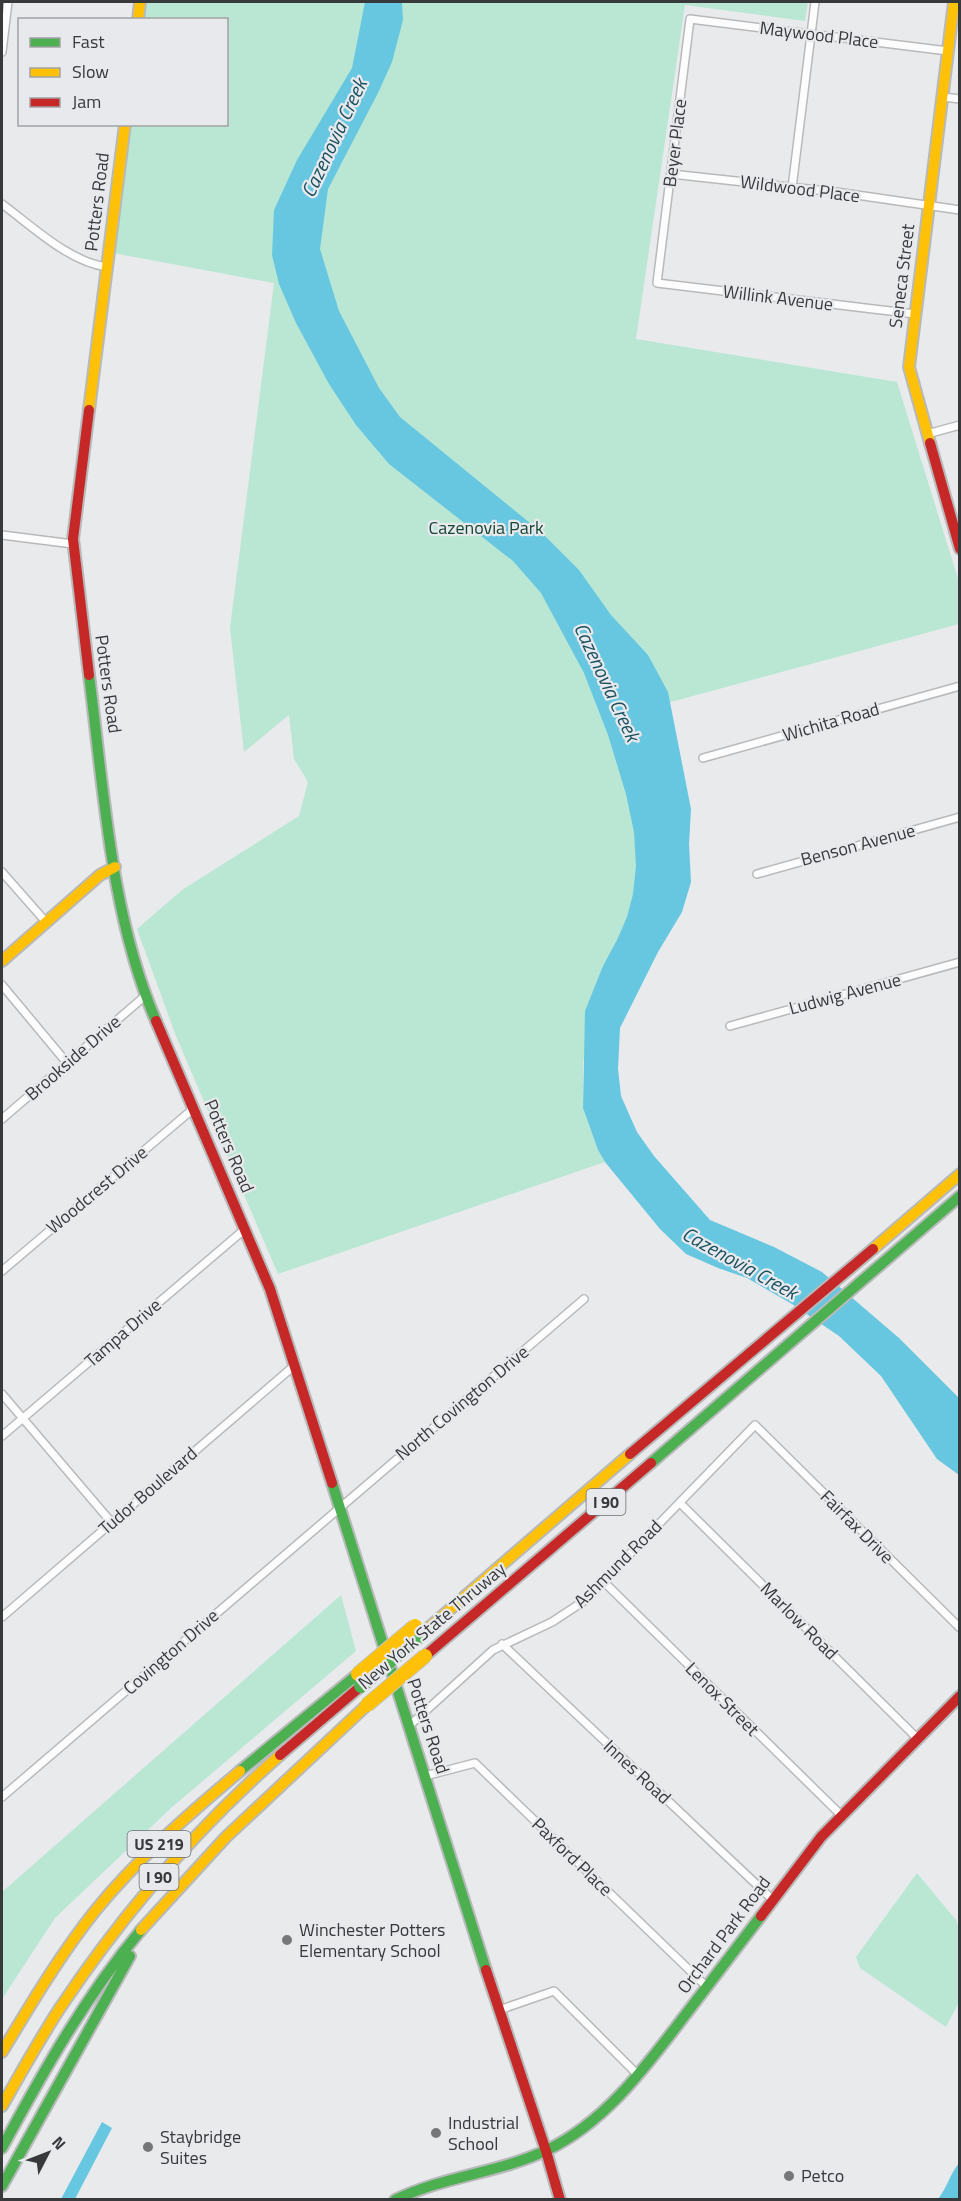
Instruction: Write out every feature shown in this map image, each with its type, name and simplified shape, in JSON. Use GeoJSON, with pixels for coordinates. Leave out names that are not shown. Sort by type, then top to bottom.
{"type":"FeatureCollection","features":[{"type":"Feature","properties":{"kind":"main road"},"geometry":{"type":"LineString","coordinates":[[138,18],[140,2]]}},
{"type":"Feature","properties":{"kind":"main road","name":"Seneca Street"},"geometry":{"type":"LineString","coordinates":[[954,2],[909,367],[960,549]]}},
{"type":"Feature","properties":{"kind":"main road","name":"Potters Road"},"geometry":{"type":"LineString","coordinates":[[126,126],[73,544],[126,936],[145,996],[270,1289],[546,2151]]}},
{"type":"Feature","properties":{"kind":"main road"},"geometry":{"type":"LineString","coordinates":[[2,961],[100,875],[115,867]]}},
{"type":"Feature","properties":{"kind":"main road","name":"I 90"},"geometry":{"type":"LineString","coordinates":[[528,1538],[960,1174]]}},
{"type":"Feature","properties":{"kind":"main road","name":"New York State Thruway"},"geometry":{"type":"LineString","coordinates":[[2,2148],[50,2062],[99,1984],[162,1903],[209,1852],[261,1801],[367,1705],[788,1347],[960,1196]]}},
{"type":"Feature","properties":{"kind":"main road","name":"US 219"},"geometry":{"type":"LineString","coordinates":[[2,2052],[57,1961],[117,1886],[195,1812],[360,1680],[499,1556],[528,1538]]}},
{"type":"Feature","properties":{"kind":"main road","name":"New York State Thruway"},"geometry":{"type":"LineString","coordinates":[[2,2106],[60,2009],[106,1944],[153,1885],[212,1819],[360,1680]]}},
{"type":"Feature","properties":{"kind":"main road","name":"Orchard Park Road"},"geometry":{"type":"LineString","coordinates":[[395,2199],[425,2186],[498,2168],[546,2151],[609,2105],[639,2076],[821,1837],[960,1696]]}},
{"type":"Feature","properties":{"kind":"main road"},"geometry":{"type":"LineString","coordinates":[[2,2186],[46,2108],[96,2011],[162,1903]]}},
{"type":"Feature","properties":{"kind":"main road"},"geometry":{"type":"LineString","coordinates":[[546,2151],[560,2199]]}},
{"type":"Feature","properties":{"kind":"street"},"geometry":{"type":"LineString","coordinates":[[2,52],[6,2]]}},
{"type":"Feature","properties":{"kind":"street"},"geometry":{"type":"LineString","coordinates":[[792,188],[815,2]]}},
{"type":"Feature","properties":{"kind":"street","name":"Maywood Place"},"geometry":{"type":"LineString","coordinates":[[690,19],[948,51]]}},
{"type":"Feature","properties":{"kind":"street","name":"Beyer Place"},"geometry":{"type":"LineString","coordinates":[[659,266],[690,19]]}},
{"type":"Feature","properties":{"kind":"street"},"geometry":{"type":"LineString","coordinates":[[943,97],[960,99]]}},
{"type":"Feature","properties":{"kind":"street","name":"Wildwood Place"},"geometry":{"type":"LineString","coordinates":[[671,174],[960,210]]}},
{"type":"Feature","properties":{"kind":"street"},"geometry":{"type":"LineString","coordinates":[[2,204],[81,260],[92,265],[107,267]]}},
{"type":"Feature","properties":{"kind":"street","name":"Willink Avenue"},"geometry":{"type":"LineString","coordinates":[[659,266],[657,283],[915,315]]}},
{"type":"Feature","properties":{"kind":"street"},"geometry":{"type":"LineString","coordinates":[[927,434],[960,425]]}},
{"type":"Feature","properties":{"kind":"street"},"geometry":{"type":"LineString","coordinates":[[2,536],[73,544]]}},
{"type":"Feature","properties":{"kind":"street","name":"Wichita Road"},"geometry":{"type":"LineString","coordinates":[[703,758],[960,686]]}},
{"type":"Feature","properties":{"kind":"street","name":"Benson Avenue"},"geometry":{"type":"LineString","coordinates":[[757,874],[960,817]]}},
{"type":"Feature","properties":{"kind":"street"},"geometry":{"type":"LineString","coordinates":[[2,872],[46,922]]}},
{"type":"Feature","properties":{"kind":"street","name":"Ludwig Avenue"},"geometry":{"type":"LineString","coordinates":[[730,1026],[960,963]]}},
{"type":"Feature","properties":{"kind":"street"},"geometry":{"type":"LineString","coordinates":[[2,985],[67,1063]]}},
{"type":"Feature","properties":{"kind":"street","name":"Brookside Drive"},"geometry":{"type":"LineString","coordinates":[[2,1119],[145,996]]}},
{"type":"Feature","properties":{"kind":"street","name":"Woodcrest Drive"},"geometry":{"type":"LineString","coordinates":[[2,1272],[193,1109]]}},
{"type":"Feature","properties":{"kind":"street","name":"Tampa Drive"},"geometry":{"type":"LineString","coordinates":[[2,1436],[245,1229]]}},
{"type":"Feature","properties":{"kind":"street","name":"North Covington Drive"},"geometry":{"type":"LineString","coordinates":[[339,1506],[584,1299]]}},
{"type":"Feature","properties":{"kind":"street","name":"Tudor Boulevard"},"geometry":{"type":"LineString","coordinates":[[2,1617],[294,1365]]}},
{"type":"Feature","properties":{"kind":"street"},"geometry":{"type":"LineString","coordinates":[[2,1394],[112,1523]]}},
{"type":"Feature","properties":{"kind":"street","name":"Ashmund Road"},"geometry":{"type":"LineString","coordinates":[[409,1726],[486,1655],[502,1644],[570,1611],[603,1581],[755,1425]]}},
{"type":"Feature","properties":{"kind":"street","name":"Fairfax Drive"},"geometry":{"type":"LineString","coordinates":[[755,1425],[960,1628]]}},
{"type":"Feature","properties":{"kind":"street","name":"Marlow Road"},"geometry":{"type":"LineString","coordinates":[[680,1503],[918,1739]]}},
{"type":"Feature","properties":{"kind":"street","name":"Covington Drive"},"geometry":{"type":"LineString","coordinates":[[2,1797],[339,1506]]}},
{"type":"Feature","properties":{"kind":"street","name":"Lenox Street"},"geometry":{"type":"LineString","coordinates":[[603,1581],[842,1816]]}},
{"type":"Feature","properties":{"kind":"street","name":"Innes Road"},"geometry":{"type":"LineString","coordinates":[[502,1644],[772,1900]]}},
{"type":"Feature","properties":{"kind":"street","name":"Paxford Place"},"geometry":{"type":"LineString","coordinates":[[425,1776],[475,1763],[707,1987]]}},
{"type":"Feature","properties":{"kind":"street"},"geometry":{"type":"LineString","coordinates":[[499,2010],[554,1990],[639,2076]]}},
{"type":"Feature","properties":{"kind":"green space","name":"Cazenovia Park"},"geometry":{"type":"Polygon","coordinates":[[[146,2],[808,2],[805,21],[685,5],[636,339],[897,382],[959,582],[959,624],[652,707],[639,904],[583,1062],[583,1108],[598,1150],[605,1162],[278,1274],[176,1036],[137,929],[182,890],[299,816],[308,782],[294,759],[289,715],[244,752],[230,628],[274,283],[113,253],[130,126],[228,126],[228,18],[144,18],[146,2]]]}},
{"type":"Feature","properties":{"kind":"green space"},"geometry":{"type":"Polygon","coordinates":[[[341,1595],[356,1651],[171,1808],[55,1918],[2,1999],[2,1892],[341,1595]]]}},
{"type":"Feature","properties":{"kind":"green space"},"geometry":{"type":"Polygon","coordinates":[[[917,1873],[956,1920],[959,1929],[959,2002],[946,2027],[860,1968],[856,1957],[917,1873]]]}},
{"type":"Feature","properties":{"kind":"water","name":"Cazenovia Creek"},"geometry":{"type":"Polygon","coordinates":[[[365,2],[402,2],[403,20],[392,62],[328,189],[320,249],[339,311],[379,388],[400,417],[541,532],[579,570],[611,615],[648,655],[668,692],[691,809],[689,844],[691,882],[682,912],[658,952],[620,1028],[618,1069],[621,1096],[637,1132],[654,1156],[710,1220],[774,1247],[822,1272],[899,1338],[959,1398],[959,1475],[937,1459],[881,1376],[839,1336],[792,1304],[747,1278],[686,1254],[660,1229],[605,1162],[598,1150],[583,1108],[585,1011],[603,966],[627,917],[633,894],[636,866],[634,832],[626,794],[608,735],[584,673],[541,593],[513,561],[389,464],[356,425],[329,384],[296,323],[279,284],[272,255],[274,210],[297,160],[352,68],[365,2]]]}},
{"type":"Feature","properties":{"kind":"water"},"geometry":{"type":"Polygon","coordinates":[[[102,2122],[112,2128],[75,2199],[61,2199],[102,2122]]]}},
{"type":"Feature","properties":{"kind":"water"},"geometry":{"type":"Polygon","coordinates":[[[959,2163],[959,2199],[938,2199],[953,2172],[959,2163]]]}},
{"type":"Feature","properties":{"kind":"traffic: fast"},"geometry":{"type":"LineString","coordinates":[[89,675],[105,807],[119,895],[128,938],[156,1021]]}},
{"type":"Feature","properties":{"kind":"traffic: fast"},"geometry":{"type":"LineString","coordinates":[[651,1463],[960,1196]]}},
{"type":"Feature","properties":{"kind":"traffic: fast"},"geometry":{"type":"LineString","coordinates":[[332,1483],[486,1970]]}},
{"type":"Feature","properties":{"kind":"traffic: fast"},"geometry":{"type":"LineString","coordinates":[[361,1686],[418,1637]]}},
{"type":"Feature","properties":{"kind":"traffic: fast"},"geometry":{"type":"LineString","coordinates":[[240,1771],[358,1674]]}},
{"type":"Feature","properties":{"kind":"traffic: fast"},"geometry":{"type":"LineString","coordinates":[[395,2200],[433,2185],[529,2158],[568,2138],[588,2124],[607,2108],[640,2072],[761,1916]]}},
{"type":"Feature","properties":{"kind":"traffic: fast"},"geometry":{"type":"LineString","coordinates":[[2,2148],[49,2063],[83,2008],[141,1930]]}},
{"type":"Feature","properties":{"kind":"traffic: fast"},"geometry":{"type":"LineString","coordinates":[[2,2186],[130,1956]]}},
{"type":"Feature","properties":{"kind":"traffic: slow"},"geometry":{"type":"LineString","coordinates":[[138,18],[140,2]]}},
{"type":"Feature","properties":{"kind":"traffic: slow"},"geometry":{"type":"LineString","coordinates":[[930,443],[909,367],[954,2]]}},
{"type":"Feature","properties":{"kind":"traffic: slow"},"geometry":{"type":"LineString","coordinates":[[89,410],[125,126]]}},
{"type":"Feature","properties":{"kind":"traffic: slow"},"geometry":{"type":"LineString","coordinates":[[2,961],[100,875],[115,867]]}},
{"type":"Feature","properties":{"kind":"traffic: slow"},"geometry":{"type":"LineString","coordinates":[[873,1249],[960,1174]]}},
{"type":"Feature","properties":{"kind":"traffic: slow"},"geometry":{"type":"LineString","coordinates":[[418,1637],[630,1454]]}},
{"type":"Feature","properties":{"kind":"traffic: slow"},"geometry":{"type":"LineString","coordinates":[[358,1674],[415,1626]]}},
{"type":"Feature","properties":{"kind":"traffic: slow"},"geometry":{"type":"LineString","coordinates":[[367,1705],[425,1656]]}},
{"type":"Feature","properties":{"kind":"traffic: slow"},"geometry":{"type":"LineString","coordinates":[[141,1930],[226,1837],[367,1705]]}},
{"type":"Feature","properties":{"kind":"traffic: slow"},"geometry":{"type":"LineString","coordinates":[[2,2106],[60,2008],[135,1907],[190,1843],[280,1755]]}},
{"type":"Feature","properties":{"kind":"traffic: slow"},"geometry":{"type":"LineString","coordinates":[[2,2052],[58,1962],[111,1892],[164,1838],[240,1771]]}},
{"type":"Feature","properties":{"kind":"traffic: jam"},"geometry":{"type":"LineString","coordinates":[[89,410],[73,539],[89,675]]}},
{"type":"Feature","properties":{"kind":"traffic: jam"},"geometry":{"type":"LineString","coordinates":[[930,443],[960,549]]}},
{"type":"Feature","properties":{"kind":"traffic: jam"},"geometry":{"type":"LineString","coordinates":[[156,1021],[270,1289],[332,1483]]}},
{"type":"Feature","properties":{"kind":"traffic: jam"},"geometry":{"type":"LineString","coordinates":[[630,1454],[873,1249]]}},
{"type":"Feature","properties":{"kind":"traffic: jam"},"geometry":{"type":"LineString","coordinates":[[425,1656],[651,1463]]}},
{"type":"Feature","properties":{"kind":"traffic: jam"},"geometry":{"type":"LineString","coordinates":[[280,1755],[361,1686]]}},
{"type":"Feature","properties":{"kind":"traffic: jam"},"geometry":{"type":"LineString","coordinates":[[761,1916],[821,1837],[960,1696]]}},
{"type":"Feature","properties":{"kind":"traffic: jam"},"geometry":{"type":"LineString","coordinates":[[486,1970],[560,2200]]}},
{"type":"Feature","properties":{"kind":"place","name":"Winchester Potters Elementary School"},"geometry":{"type":"Point","coordinates":[287,1940]}},
{"type":"Feature","properties":{"kind":"place","name":"Industrial School"},"geometry":{"type":"Point","coordinates":[436,2133]}},
{"type":"Feature","properties":{"kind":"place","name":"Staybridge Suites"},"geometry":{"type":"Point","coordinates":[148,2147]}},
{"type":"Feature","properties":{"kind":"place","name":"Petco"},"geometry":{"type":"Point","coordinates":[789,2176]}}]}
